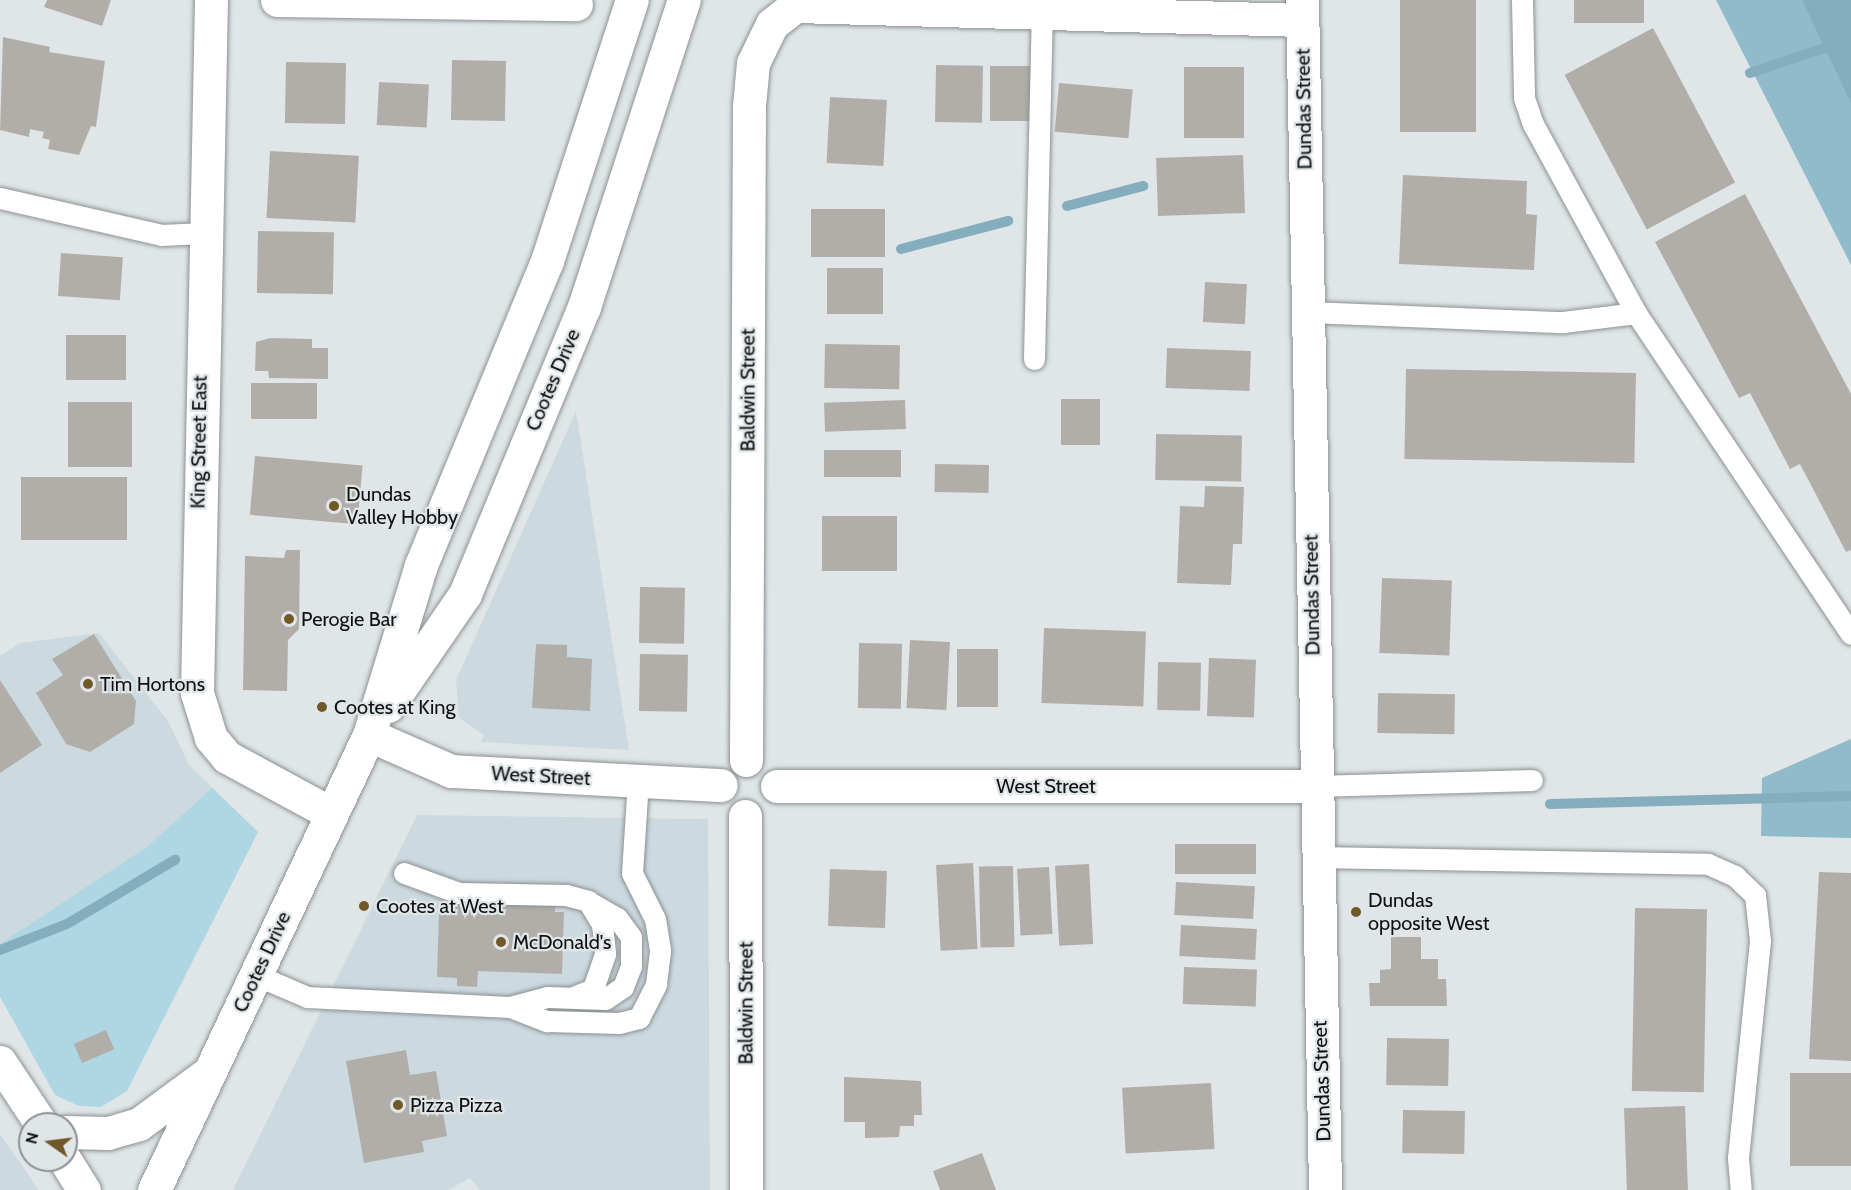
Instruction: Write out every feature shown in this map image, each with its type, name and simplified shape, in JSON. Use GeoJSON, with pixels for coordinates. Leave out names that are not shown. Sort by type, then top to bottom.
{"type":"FeatureCollection","features":[{"type":"Feature","properties":{"kind":"street","name":"King Street East"},"geometry":{"type":"LineString","coordinates":[[211,0],[204,233],[197,693],[211,738],[226,757],[332,814]]}},
{"type":"Feature","properties":{"kind":"street"},"geometry":{"type":"LineString","coordinates":[[277,0],[576,4]]}},
{"type":"Feature","properties":{"kind":"street","name":"Cootes Drive"},"geometry":{"type":"LineString","coordinates":[[154,1190],[369,735],[421,565],[547,261],[632,0]]}},
{"type":"Feature","properties":{"kind":"street","name":"Cootes Drive"},"geometry":{"type":"LineString","coordinates":[[369,735],[465,594],[584,307],[684,0]]}},
{"type":"Feature","properties":{"kind":"street","name":"Baldwin Street"},"geometry":{"type":"LineString","coordinates":[[746,760],[749,106],[753,63],[772,24],[795,6],[1042,12]]}},
{"type":"Feature","properties":{"kind":"street"},"geometry":{"type":"LineString","coordinates":[[1042,12],[1302,10]]}},
{"type":"Feature","properties":{"kind":"street","name":"Dundas Street"},"geometry":{"type":"LineString","coordinates":[[1302,10],[1324,1190]]}},
{"type":"Feature","properties":{"kind":"street","name":"West Street"},"geometry":{"type":"LineString","coordinates":[[369,735],[451,771],[721,784]]}},
{"type":"Feature","properties":{"kind":"street"},"geometry":{"type":"LineString","coordinates":[[746,760],[766,766],[777,786],[764,811],[745,816],[727,806],[721,784],[729,768],[746,760]]}},
{"type":"Feature","properties":{"kind":"street","name":"West Street"},"geometry":{"type":"LineString","coordinates":[[777,786],[1315,786]]}},
{"type":"Feature","properties":{"kind":"street","name":"Baldwin Street"},"geometry":{"type":"LineString","coordinates":[[745,816],[746,1190]]}},
{"type":"Feature","properties":{"kind":"street"},"geometry":{"type":"LineString","coordinates":[[0,1062],[33,1112]]}},
{"type":"Feature","properties":{"kind":"street"},"geometry":{"type":"LineString","coordinates":[[78,1132],[108,1133],[139,1124],[213,1069]]}},
{"type":"Feature","properties":{"kind":"street"},"geometry":{"type":"LineString","coordinates":[[73,1172],[84,1190]]}},
{"type":"Feature","properties":{"kind":"lane"},"geometry":{"type":"LineString","coordinates":[[1522,0],[1524,98],[1533,124],[1636,313],[1851,634]]}},
{"type":"Feature","properties":{"kind":"lane"},"geometry":{"type":"LineString","coordinates":[[1034,359],[1042,12]]}},
{"type":"Feature","properties":{"kind":"lane"},"geometry":{"type":"LineString","coordinates":[[0,198],[161,235],[204,233]]}},
{"type":"Feature","properties":{"kind":"lane"},"geometry":{"type":"LineString","coordinates":[[1309,312],[1563,322],[1636,313]]}},
{"type":"Feature","properties":{"kind":"lane"},"geometry":{"type":"LineString","coordinates":[[1315,786],[1532,780]]}},
{"type":"Feature","properties":{"kind":"lane"},"geometry":{"type":"LineString","coordinates":[[510,1007],[547,1021],[619,1023],[639,1018],[645,1008],[656,984],[660,950],[655,919],[632,873],[638,781]]}},
{"type":"Feature","properties":{"kind":"lane"},"geometry":{"type":"LineString","coordinates":[[1316,857],[1708,864],[1735,876],[1755,895],[1760,941],[1738,1158],[1741,1190]]}},
{"type":"Feature","properties":{"kind":"lane"},"geometry":{"type":"LineString","coordinates":[[256,975],[307,997],[510,1007],[548,997],[573,997],[594,989],[605,954],[602,924],[588,901],[566,895],[459,892],[404,873]]}},
{"type":"Feature","properties":{"kind":"shaded area"},"geometry":{"type":"Polygon","coordinates":[[[1716,0],[1851,0],[1851,265],[1716,0]]]}},
{"type":"Feature","properties":{"kind":"shaded area"},"geometry":{"type":"Polygon","coordinates":[[[1802,0],[1851,0],[1851,103],[1802,0]]]}},
{"type":"Feature","properties":{"kind":"shaded area"},"geometry":{"type":"Polygon","coordinates":[[[576,411],[629,750],[481,742],[484,735],[459,718],[456,680],[576,411]]]}},
{"type":"Feature","properties":{"kind":"shaded area"},"geometry":{"type":"Polygon","coordinates":[[[99,633],[168,721],[189,765],[258,832],[0,948],[0,656],[20,643],[99,633]]]}},
{"type":"Feature","properties":{"kind":"shaded area"},"geometry":{"type":"Polygon","coordinates":[[[1851,739],[1851,838],[1761,836],[1762,778],[1851,739]]]}},
{"type":"Feature","properties":{"kind":"shaded area"},"geometry":{"type":"Polygon","coordinates":[[[212,788],[258,832],[127,1091],[101,1107],[79,1106],[55,1095],[0,997],[0,944],[147,847],[212,788]]]}},
{"type":"Feature","properties":{"kind":"shaded area"},"geometry":{"type":"Polygon","coordinates":[[[417,815],[708,819],[710,1190],[480,1190],[470,1178],[448,1190],[233,1190],[417,815]]]}},
{"type":"Feature","properties":{"kind":"shaded area"},"geometry":{"type":"Polygon","coordinates":[[[0,1134],[18,1160],[18,1172],[26,1172],[39,1190],[0,1190],[0,1134]]]}},
{"type":"Feature","properties":{"kind":"building"},"geometry":{"type":"Polygon","coordinates":[[[47,0],[111,0],[102,26],[44,7],[47,0]]]}},
{"type":"Feature","properties":{"kind":"building"},"geometry":{"type":"Polygon","coordinates":[[[1400,0],[1476,0],[1476,132],[1400,132],[1400,0]]]}},
{"type":"Feature","properties":{"kind":"building"},"geometry":{"type":"Polygon","coordinates":[[[1574,0],[1644,0],[1644,23],[1574,23],[1574,0]]]}},
{"type":"Feature","properties":{"kind":"building"},"geometry":{"type":"Polygon","coordinates":[[[1653,28],[1735,183],[1647,229],[1565,75],[1653,28]]]}},
{"type":"Feature","properties":{"kind":"building"},"geometry":{"type":"Polygon","coordinates":[[[3,37],[50,47],[49,52],[105,61],[96,127],[91,126],[79,155],[48,149],[50,140],[42,138],[44,132],[30,129],[29,137],[0,130],[3,37]]]}},
{"type":"Feature","properties":{"kind":"building"},"geometry":{"type":"Polygon","coordinates":[[[452,60],[506,61],[505,121],[451,120],[452,60]]]}},
{"type":"Feature","properties":{"kind":"building"},"geometry":{"type":"Polygon","coordinates":[[[286,62],[346,63],[345,124],[285,123],[286,62]]]}},
{"type":"Feature","properties":{"kind":"building"},"geometry":{"type":"Polygon","coordinates":[[[936,65],[983,66],[982,123],[935,122],[936,65]]]}},
{"type":"Feature","properties":{"kind":"building"},"geometry":{"type":"Polygon","coordinates":[[[990,66],[1033,66],[1033,121],[990,121],[990,66]]]}},
{"type":"Feature","properties":{"kind":"building"},"geometry":{"type":"Polygon","coordinates":[[[1184,67],[1244,67],[1244,138],[1184,138],[1184,67]]]}},
{"type":"Feature","properties":{"kind":"building"},"geometry":{"type":"Polygon","coordinates":[[[379,82],[429,85],[427,128],[377,125],[379,82]]]}},
{"type":"Feature","properties":{"kind":"building"},"geometry":{"type":"Polygon","coordinates":[[[1059,83],[1133,89],[1128,138],[1055,132],[1059,83]]]}},
{"type":"Feature","properties":{"kind":"building"},"geometry":{"type":"Polygon","coordinates":[[[830,97],[887,100],[883,166],[827,163],[830,97]]]}},
{"type":"Feature","properties":{"kind":"building"},"geometry":{"type":"Polygon","coordinates":[[[270,151],[359,156],[355,223],[266,218],[270,151]]]}},
{"type":"Feature","properties":{"kind":"building"},"geometry":{"type":"Polygon","coordinates":[[[1243,155],[1245,213],[1158,216],[1156,158],[1243,155]]]}},
{"type":"Feature","properties":{"kind":"building"},"geometry":{"type":"Polygon","coordinates":[[[1403,175],[1527,181],[1526,214],[1537,215],[1534,270],[1399,264],[1403,175]]]}},
{"type":"Feature","properties":{"kind":"building"},"geometry":{"type":"Polygon","coordinates":[[[1745,194],[1851,394],[1851,550],[1846,552],[1800,464],[1790,469],[1750,393],[1739,398],[1655,242],[1745,194]]]}},
{"type":"Feature","properties":{"kind":"building"},"geometry":{"type":"Polygon","coordinates":[[[811,209],[885,209],[885,257],[811,257],[811,209]]]}},
{"type":"Feature","properties":{"kind":"building"},"geometry":{"type":"Polygon","coordinates":[[[258,231],[334,232],[333,294],[257,293],[258,231]]]}},
{"type":"Feature","properties":{"kind":"building"},"geometry":{"type":"Polygon","coordinates":[[[61,253],[123,257],[120,300],[58,296],[61,253]]]}},
{"type":"Feature","properties":{"kind":"building"},"geometry":{"type":"Polygon","coordinates":[[[827,268],[883,268],[883,314],[827,314],[827,268]]]}},
{"type":"Feature","properties":{"kind":"building"},"geometry":{"type":"Polygon","coordinates":[[[1205,282],[1247,284],[1245,324],[1203,322],[1205,282]]]}},
{"type":"Feature","properties":{"kind":"building"},"geometry":{"type":"Polygon","coordinates":[[[66,335],[126,335],[126,380],[66,380],[66,335]]]}},
{"type":"Feature","properties":{"kind":"building"},"geometry":{"type":"Polygon","coordinates":[[[270,338],[312,339],[312,348],[328,348],[328,379],[269,378],[268,371],[255,371],[256,342],[270,338]]]}},
{"type":"Feature","properties":{"kind":"building"},"geometry":{"type":"Polygon","coordinates":[[[825,344],[900,345],[899,389],[824,388],[825,344]]]}},
{"type":"Feature","properties":{"kind":"building"},"geometry":{"type":"Polygon","coordinates":[[[1167,348],[1251,351],[1250,391],[1166,388],[1167,348]]]}},
{"type":"Feature","properties":{"kind":"building"},"geometry":{"type":"Polygon","coordinates":[[[1406,369],[1636,373],[1634,463],[1404,459],[1406,369]]]}},
{"type":"Feature","properties":{"kind":"building"},"geometry":{"type":"Polygon","coordinates":[[[251,383],[317,383],[317,419],[251,419],[251,383]]]}},
{"type":"Feature","properties":{"kind":"building"},"geometry":{"type":"Polygon","coordinates":[[[1061,399],[1100,399],[1100,445],[1061,445],[1061,399]]]}},
{"type":"Feature","properties":{"kind":"building"},"geometry":{"type":"Polygon","coordinates":[[[905,400],[906,429],[825,432],[824,403],[905,400]]]}},
{"type":"Feature","properties":{"kind":"building"},"geometry":{"type":"Polygon","coordinates":[[[68,402],[132,402],[132,467],[68,467],[68,402]]]}},
{"type":"Feature","properties":{"kind":"building"},"geometry":{"type":"Polygon","coordinates":[[[1156,434],[1242,436],[1241,481],[1155,480],[1156,434]]]}},
{"type":"Feature","properties":{"kind":"building"},"geometry":{"type":"Polygon","coordinates":[[[824,450],[901,450],[901,477],[824,477],[824,450]]]}},
{"type":"Feature","properties":{"kind":"building"},"geometry":{"type":"Polygon","coordinates":[[[255,456],[363,465],[357,524],[250,515],[255,456]]]}},
{"type":"Feature","properties":{"kind":"building"},"geometry":{"type":"Polygon","coordinates":[[[935,464],[989,465],[989,493],[935,492],[935,464]]]}},
{"type":"Feature","properties":{"kind":"building"},"geometry":{"type":"Polygon","coordinates":[[[21,477],[127,477],[127,540],[21,540],[21,477]]]}},
{"type":"Feature","properties":{"kind":"building"},"geometry":{"type":"Polygon","coordinates":[[[1205,486],[1244,487],[1242,544],[1233,544],[1231,585],[1177,583],[1180,506],[1204,507],[1205,486]]]}},
{"type":"Feature","properties":{"kind":"building"},"geometry":{"type":"Polygon","coordinates":[[[822,516],[897,516],[897,571],[822,571],[822,516]]]}},
{"type":"Feature","properties":{"kind":"building"},"geometry":{"type":"Polygon","coordinates":[[[286,550],[300,550],[299,629],[288,640],[287,691],[243,690],[245,556],[284,558],[286,550]]]}},
{"type":"Feature","properties":{"kind":"building"},"geometry":{"type":"Polygon","coordinates":[[[1382,578],[1452,580],[1449,655],[1379,653],[1382,578]]]}},
{"type":"Feature","properties":{"kind":"building"},"geometry":{"type":"Polygon","coordinates":[[[640,587],[685,588],[684,644],[639,643],[640,587]]]}},
{"type":"Feature","properties":{"kind":"building"},"geometry":{"type":"Polygon","coordinates":[[[1044,628],[1146,632],[1143,707],[1041,703],[1044,628]]]}},
{"type":"Feature","properties":{"kind":"building","name":"Tim Hortons"},"geometry":{"type":"Polygon","coordinates":[[[94,634],[136,701],[134,724],[90,752],[66,744],[36,693],[63,675],[52,659],[94,634]]]}},
{"type":"Feature","properties":{"kind":"building"},"geometry":{"type":"Polygon","coordinates":[[[910,640],[950,642],[946,710],[906,708],[910,640]]]}},
{"type":"Feature","properties":{"kind":"building"},"geometry":{"type":"Polygon","coordinates":[[[859,643],[902,644],[901,709],[858,708],[859,643]]]}},
{"type":"Feature","properties":{"kind":"building"},"geometry":{"type":"Polygon","coordinates":[[[536,644],[567,645],[567,657],[592,659],[590,711],[532,708],[536,644]]]}},
{"type":"Feature","properties":{"kind":"building"},"geometry":{"type":"Polygon","coordinates":[[[957,649],[998,649],[998,707],[957,707],[957,649]]]}},
{"type":"Feature","properties":{"kind":"building"},"geometry":{"type":"Polygon","coordinates":[[[640,654],[688,655],[687,712],[639,711],[640,654]]]}},
{"type":"Feature","properties":{"kind":"building"},"geometry":{"type":"Polygon","coordinates":[[[1209,658],[1256,660],[1254,718],[1207,716],[1209,658]]]}},
{"type":"Feature","properties":{"kind":"building"},"geometry":{"type":"Polygon","coordinates":[[[1158,662],[1201,663],[1200,711],[1157,710],[1158,662]]]}},
{"type":"Feature","properties":{"kind":"building"},"geometry":{"type":"Polygon","coordinates":[[[0,680],[42,745],[0,773],[0,680]]]}},
{"type":"Feature","properties":{"kind":"building"},"geometry":{"type":"Polygon","coordinates":[[[1378,693],[1455,694],[1454,734],[1377,733],[1378,693]]]}},
{"type":"Feature","properties":{"kind":"building"},"geometry":{"type":"Polygon","coordinates":[[[1175,844],[1256,844],[1256,874],[1175,874],[1175,844]]]}},
{"type":"Feature","properties":{"kind":"building"},"geometry":{"type":"Polygon","coordinates":[[[973,863],[978,949],[941,951],[936,865],[973,863]]]}},
{"type":"Feature","properties":{"kind":"building"},"geometry":{"type":"Polygon","coordinates":[[[1089,864],[1093,944],[1059,946],[1055,866],[1089,864]]]}},
{"type":"Feature","properties":{"kind":"building"},"geometry":{"type":"Polygon","coordinates":[[[1013,866],[1014,947],[980,948],[979,867],[1013,866]]]}},
{"type":"Feature","properties":{"kind":"building"},"geometry":{"type":"Polygon","coordinates":[[[1049,867],[1053,934],[1021,936],[1017,869],[1049,867]]]}},
{"type":"Feature","properties":{"kind":"building"},"geometry":{"type":"Polygon","coordinates":[[[830,869],[887,871],[885,928],[828,926],[830,869]]]}},
{"type":"Feature","properties":{"kind":"building"},"geometry":{"type":"Polygon","coordinates":[[[1819,872],[1851,873],[1851,1061],[1809,1059],[1819,872]]]}},
{"type":"Feature","properties":{"kind":"building"},"geometry":{"type":"Polygon","coordinates":[[[1176,882],[1255,886],[1253,919],[1174,915],[1176,882]]]}},
{"type":"Feature","properties":{"kind":"building","name":"McDonald's"},"geometry":{"type":"Polygon","coordinates":[[[450,896],[555,896],[555,912],[564,912],[562,974],[478,971],[477,987],[457,986],[457,978],[437,977],[439,912],[450,913],[450,896]]]}},
{"type":"Feature","properties":{"kind":"building"},"geometry":{"type":"Polygon","coordinates":[[[1635,908],[1707,909],[1704,1092],[1632,1091],[1635,908]]]}},
{"type":"Feature","properties":{"kind":"building"},"geometry":{"type":"Polygon","coordinates":[[[1181,925],[1257,929],[1255,960],[1179,956],[1181,925]]]}},
{"type":"Feature","properties":{"kind":"building"},"geometry":{"type":"Polygon","coordinates":[[[1391,937],[1421,937],[1421,959],[1438,959],[1438,979],[1446,979],[1447,1006],[1370,1006],[1369,983],[1380,983],[1380,970],[1391,969],[1391,937]]]}},
{"type":"Feature","properties":{"kind":"building"},"geometry":{"type":"Polygon","coordinates":[[[1184,967],[1257,970],[1256,1007],[1183,1004],[1184,967]]]}},
{"type":"Feature","properties":{"kind":"building"},"geometry":{"type":"Polygon","coordinates":[[[106,1030],[114,1049],[82,1063],[74,1044],[106,1030]]]}},
{"type":"Feature","properties":{"kind":"building"},"geometry":{"type":"Polygon","coordinates":[[[1387,1038],[1449,1039],[1448,1086],[1386,1085],[1387,1038]]]}},
{"type":"Feature","properties":{"kind":"building","name":"Pizza Pizza"},"geometry":{"type":"Polygon","coordinates":[[[406,1050],[410,1075],[436,1071],[447,1136],[422,1141],[424,1152],[364,1163],[346,1061],[406,1050]]]}},
{"type":"Feature","properties":{"kind":"building"},"geometry":{"type":"Polygon","coordinates":[[[1790,1073],[1851,1073],[1851,1166],[1790,1166],[1790,1073]]]}},
{"type":"Feature","properties":{"kind":"building"},"geometry":{"type":"Polygon","coordinates":[[[844,1077],[921,1081],[922,1115],[914,1115],[914,1126],[900,1126],[899,1137],[865,1138],[865,1122],[844,1122],[844,1077]]]}},
{"type":"Feature","properties":{"kind":"building"},"geometry":{"type":"Polygon","coordinates":[[[1211,1083],[1214,1149],[1126,1154],[1122,1088],[1211,1083]]]}},
{"type":"Feature","properties":{"kind":"building"},"geometry":{"type":"Polygon","coordinates":[[[1685,1106],[1688,1190],[1627,1190],[1624,1108],[1685,1106]]]}},
{"type":"Feature","properties":{"kind":"building"},"geometry":{"type":"Polygon","coordinates":[[[1403,1110],[1465,1111],[1464,1154],[1402,1153],[1403,1110]]]}},
{"type":"Feature","properties":{"kind":"building"},"geometry":{"type":"Polygon","coordinates":[[[982,1153],[996,1190],[940,1190],[933,1171],[982,1153]]]}},
{"type":"Feature","properties":{"kind":"waterway"},"geometry":{"type":"LineString","coordinates":[[1750,73],[1851,39]]}},
{"type":"Feature","properties":{"kind":"waterway"},"geometry":{"type":"LineString","coordinates":[[1067,206],[1143,186]]}},
{"type":"Feature","properties":{"kind":"waterway"},"geometry":{"type":"LineString","coordinates":[[901,249],[1008,221]]}},
{"type":"Feature","properties":{"kind":"waterway"},"geometry":{"type":"LineString","coordinates":[[1550,804],[1851,796]]}},
{"type":"Feature","properties":{"kind":"waterway"},"geometry":{"type":"LineString","coordinates":[[0,950],[67,924],[175,860]]}},
{"type":"Feature","properties":{"kind":"place","name":"Dundas Valley Hobby"},"geometry":{"type":"Point","coordinates":[334,506]}},
{"type":"Feature","properties":{"kind":"place","name":"Perogie Bar"},"geometry":{"type":"Point","coordinates":[289,619]}},
{"type":"Feature","properties":{"kind":"place","name":"Tim Hortons"},"geometry":{"type":"Point","coordinates":[88,684]}},
{"type":"Feature","properties":{"kind":"place","name":"Cootes at King"},"geometry":{"type":"Point","coordinates":[322,707]}},
{"type":"Feature","properties":{"kind":"place","name":"Cootes at West"},"geometry":{"type":"Point","coordinates":[364,906]}},
{"type":"Feature","properties":{"kind":"place","name":"Dundas opposite West"},"geometry":{"type":"Point","coordinates":[1356,912]}},
{"type":"Feature","properties":{"kind":"place","name":"McDonald's"},"geometry":{"type":"Point","coordinates":[501,942]}},
{"type":"Feature","properties":{"kind":"place","name":"Pizza Pizza"},"geometry":{"type":"Point","coordinates":[398,1105]}}]}
